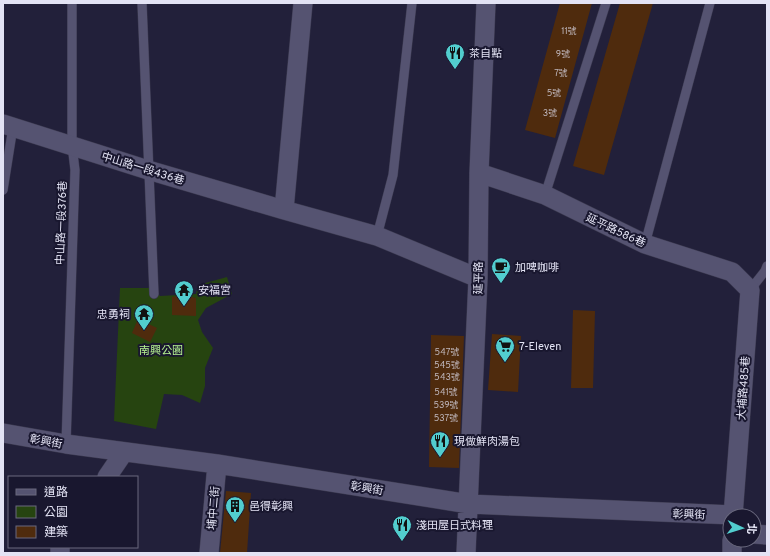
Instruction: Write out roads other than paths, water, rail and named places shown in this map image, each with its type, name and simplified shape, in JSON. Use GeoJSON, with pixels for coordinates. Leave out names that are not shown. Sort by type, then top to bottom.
{"type":"FeatureCollection","features":[{"type":"Feature","properties":{"kind":"street"},"geometry":{"type":"LineString","coordinates":[[284,210],[303,3]]}},
{"type":"Feature","properties":{"kind":"street","name":"延平路"},"geometry":{"type":"LineString","coordinates":[[466,553],[478,278],[479,174],[486,3]]}},
{"type":"Feature","properties":{"kind":"street","name":"中山路一段436巷"},"geometry":{"type":"LineString","coordinates":[[8,126],[148,170],[377,236],[478,278]]}},
{"type":"Feature","properties":{"kind":"street","name":"延平路586巷"},"geometry":{"type":"LineString","coordinates":[[479,174],[545,196],[645,244],[732,272],[750,290]]}},
{"type":"Feature","properties":{"kind":"street","name":"大埔路485巷"},"geometry":{"type":"LineString","coordinates":[[735,508],[750,290]]}},
{"type":"Feature","properties":{"kind":"street","name":"彰興街"},"geometry":{"type":"LineString","coordinates":[[3,433],[66,444],[217,464],[469,504],[722,515]]}},
{"type":"Feature","properties":{"kind":"street"},"geometry":{"type":"LineString","coordinates":[[108,476],[124,452]]}},
{"type":"Feature","properties":{"kind":"street","name":"埔中二街"},"geometry":{"type":"LineString","coordinates":[[209,553],[217,464]]}},
{"type":"Feature","properties":{"kind":"lane","name":"中山路一段376巷"},"geometry":{"type":"LineString","coordinates":[[66,444],[75,170],[72,145],[72,3]]}},
{"type":"Feature","properties":{"kind":"lane"},"geometry":{"type":"LineString","coordinates":[[142,3],[154,294]]}},
{"type":"Feature","properties":{"kind":"lane"},"geometry":{"type":"LineString","coordinates":[[377,236],[393,175],[412,3]]}},
{"type":"Feature","properties":{"kind":"lane"},"geometry":{"type":"LineString","coordinates":[[545,196],[606,3]]}},
{"type":"Feature","properties":{"kind":"lane"},"geometry":{"type":"LineString","coordinates":[[645,244],[710,3]]}},
{"type":"Feature","properties":{"kind":"lane"},"geometry":{"type":"LineString","coordinates":[[3,190],[8,126]]}},
{"type":"Feature","properties":{"kind":"lane"},"geometry":{"type":"LineString","coordinates":[[750,290],[765,271],[767,266]]}},
{"type":"Feature","properties":{"kind":"place","name":"茶自點"},"geometry":{"type":"Point","coordinates":[455,70]}},
{"type":"Feature","properties":{"kind":"place","name":"加啤咖啡"},"geometry":{"type":"Point","coordinates":[501,284]}},
{"type":"Feature","properties":{"kind":"place","name":"安福宮"},"geometry":{"type":"Point","coordinates":[184,307]}},
{"type":"Feature","properties":{"kind":"place","name":"忠勇祠"},"geometry":{"type":"Point","coordinates":[144,331]}},
{"type":"Feature","properties":{"kind":"place","name":"7-Eleven"},"geometry":{"type":"Point","coordinates":[505,363]}},
{"type":"Feature","properties":{"kind":"place","name":"現做鮮肉湯包"},"geometry":{"type":"Point","coordinates":[440,458]}},
{"type":"Feature","properties":{"kind":"place","name":"邑得彰興"},"geometry":{"type":"Point","coordinates":[235,523]}},
{"type":"Feature","properties":{"kind":"place","name":"淺田屋日式料理"},"geometry":{"type":"Point","coordinates":[402,542]}},
{"type":"Feature","properties":{"kind":"park label","name":"南興公園"},"geometry":{"type":"Point","coordinates":[161,350]}}]}
